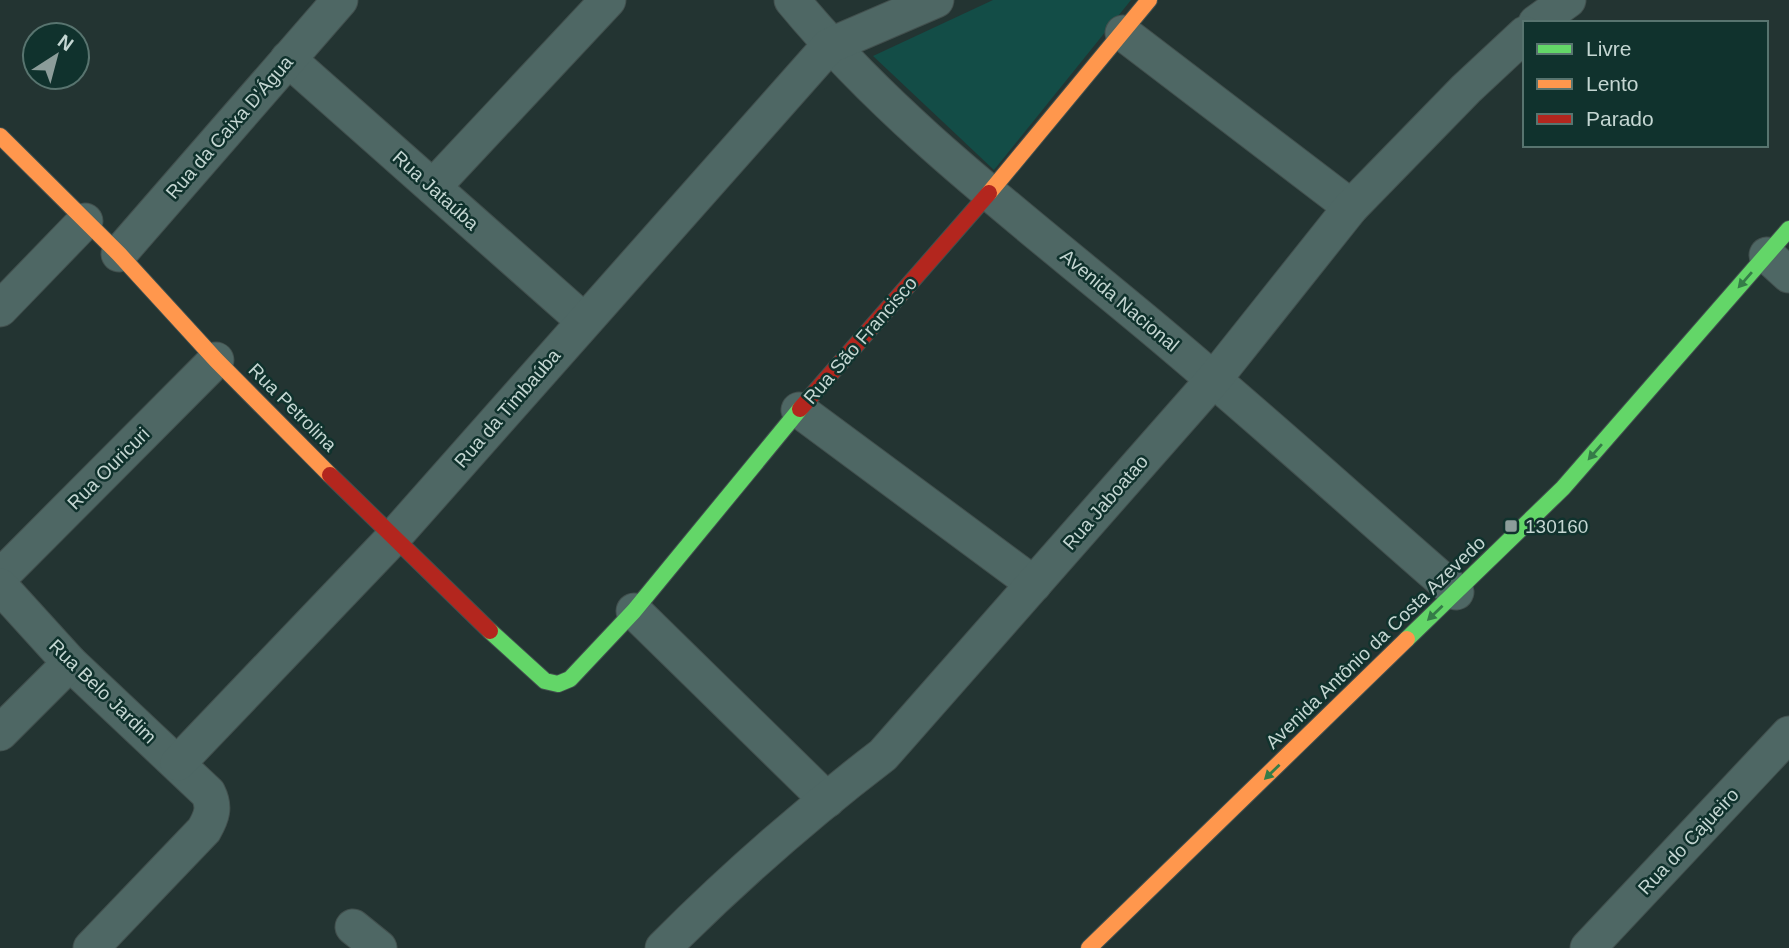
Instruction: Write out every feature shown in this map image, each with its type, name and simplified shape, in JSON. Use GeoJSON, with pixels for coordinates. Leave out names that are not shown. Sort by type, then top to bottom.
{"type":"FeatureCollection","features":[{"type":"Feature","properties":{"kind":"street","name":"Rua da Caixa D'Água"},"geometry":{"type":"LineString","coordinates":[[119,254],[340,0]]}},
{"type":"Feature","properties":{"kind":"street"},"geometry":{"type":"LineString","coordinates":[[433,187],[608,0]]}},
{"type":"Feature","properties":{"kind":"street","name":"Avenida Nacional"},"geometry":{"type":"LineString","coordinates":[[792,0],[829,46],[871,87],[990,192],[1214,379],[1456,592]]}},
{"type":"Feature","properties":{"kind":"street"},"geometry":{"type":"LineString","coordinates":[[829,46],[936,0]]}},
{"type":"Feature","properties":{"kind":"street","name":"Rua São Francisco"},"geometry":{"type":"LineString","coordinates":[[570,679],[634,611],[799,410],[990,192],[1149,0]]}},
{"type":"Feature","properties":{"kind":"street"},"geometry":{"type":"LineString","coordinates":[[1539,21],[1568,0]]}},
{"type":"Feature","properties":{"kind":"street"},"geometry":{"type":"LineString","coordinates":[[1123,33],[1351,207]]}},
{"type":"Feature","properties":{"kind":"street","name":"Rua Jaboatao"},"geometry":{"type":"LineString","coordinates":[[663,948],[689,921],[827,800],[883,755],[1214,379],[1351,207],[1466,89],[1523,36]]}},
{"type":"Feature","properties":{"kind":"street","name":"Rua da Timbaúba"},"geometry":{"type":"LineString","coordinates":[[178,763],[393,538],[829,46]]}},
{"type":"Feature","properties":{"kind":"street","name":"Rua Jataúba"},"geometry":{"type":"LineString","coordinates":[[288,60],[584,321]]}},
{"type":"Feature","properties":{"kind":"street","name":"Rua Petrolina"},"geometry":{"type":"LineString","coordinates":[[0,136],[119,254],[216,360],[393,538],[531,671],[547,683],[558,685],[570,679]]}},
{"type":"Feature","properties":{"kind":"street"},"geometry":{"type":"LineString","coordinates":[[0,309],[85,221]]}},
{"type":"Feature","properties":{"kind":"street","name":"Avenida Antônio da Costa Azevedo"},"geometry":{"type":"LineString","coordinates":[[1089,948],[1563,488],[1778,265],[1789,229]]}},
{"type":"Feature","properties":{"kind":"street","name":"Rua Ouricuri"},"geometry":{"type":"LineString","coordinates":[[0,577],[216,360]]}},
{"type":"Feature","properties":{"kind":"street"},"geometry":{"type":"LineString","coordinates":[[799,410],[1034,584]]}},
{"type":"Feature","properties":{"kind":"street","name":"Rua Belo Jardim"},"geometry":{"type":"LineString","coordinates":[[0,586],[70,663],[178,763],[208,793],[214,804],[204,830],[91,948]]}},
{"type":"Feature","properties":{"kind":"street"},"geometry":{"type":"LineString","coordinates":[[634,611],[827,800]]}},
{"type":"Feature","properties":{"kind":"street"},"geometry":{"type":"LineString","coordinates":[[0,733],[70,663]]}},
{"type":"Feature","properties":{"kind":"street","name":"Rua do Cajueiro"},"geometry":{"type":"LineString","coordinates":[[1588,948],[1789,734]]}},
{"type":"Feature","properties":{"kind":"green space"},"geometry":{"type":"Polygon","coordinates":[[[993,0],[1131,0],[994,170],[873,56],[993,0]]]}},
{"type":"Feature","properties":{"kind":"traffic: fast"},"geometry":{"type":"LineString","coordinates":[[1407,639],[1563,488],[1789,229]]}},
{"type":"Feature","properties":{"kind":"traffic: fast"},"geometry":{"type":"LineString","coordinates":[[490,631],[545,681],[558,684],[570,679],[634,611],[800,409]]}},
{"type":"Feature","properties":{"kind":"traffic: slow"},"geometry":{"type":"LineString","coordinates":[[989,193],[1149,0]]}},
{"type":"Feature","properties":{"kind":"traffic: slow"},"geometry":{"type":"LineString","coordinates":[[0,136],[119,254],[216,360],[330,475]]}},
{"type":"Feature","properties":{"kind":"traffic: slow"},"geometry":{"type":"LineString","coordinates":[[1089,948],[1407,639]]}},
{"type":"Feature","properties":{"kind":"traffic: jam"},"geometry":{"type":"LineString","coordinates":[[800,409],[989,193]]}},
{"type":"Feature","properties":{"kind":"traffic: jam"},"geometry":{"type":"LineString","coordinates":[[330,475],[490,631]]}},
{"type":"Feature","properties":{"kind":"place","name":"130160"},"geometry":{"type":"Point","coordinates":[1511,526]}}]}
